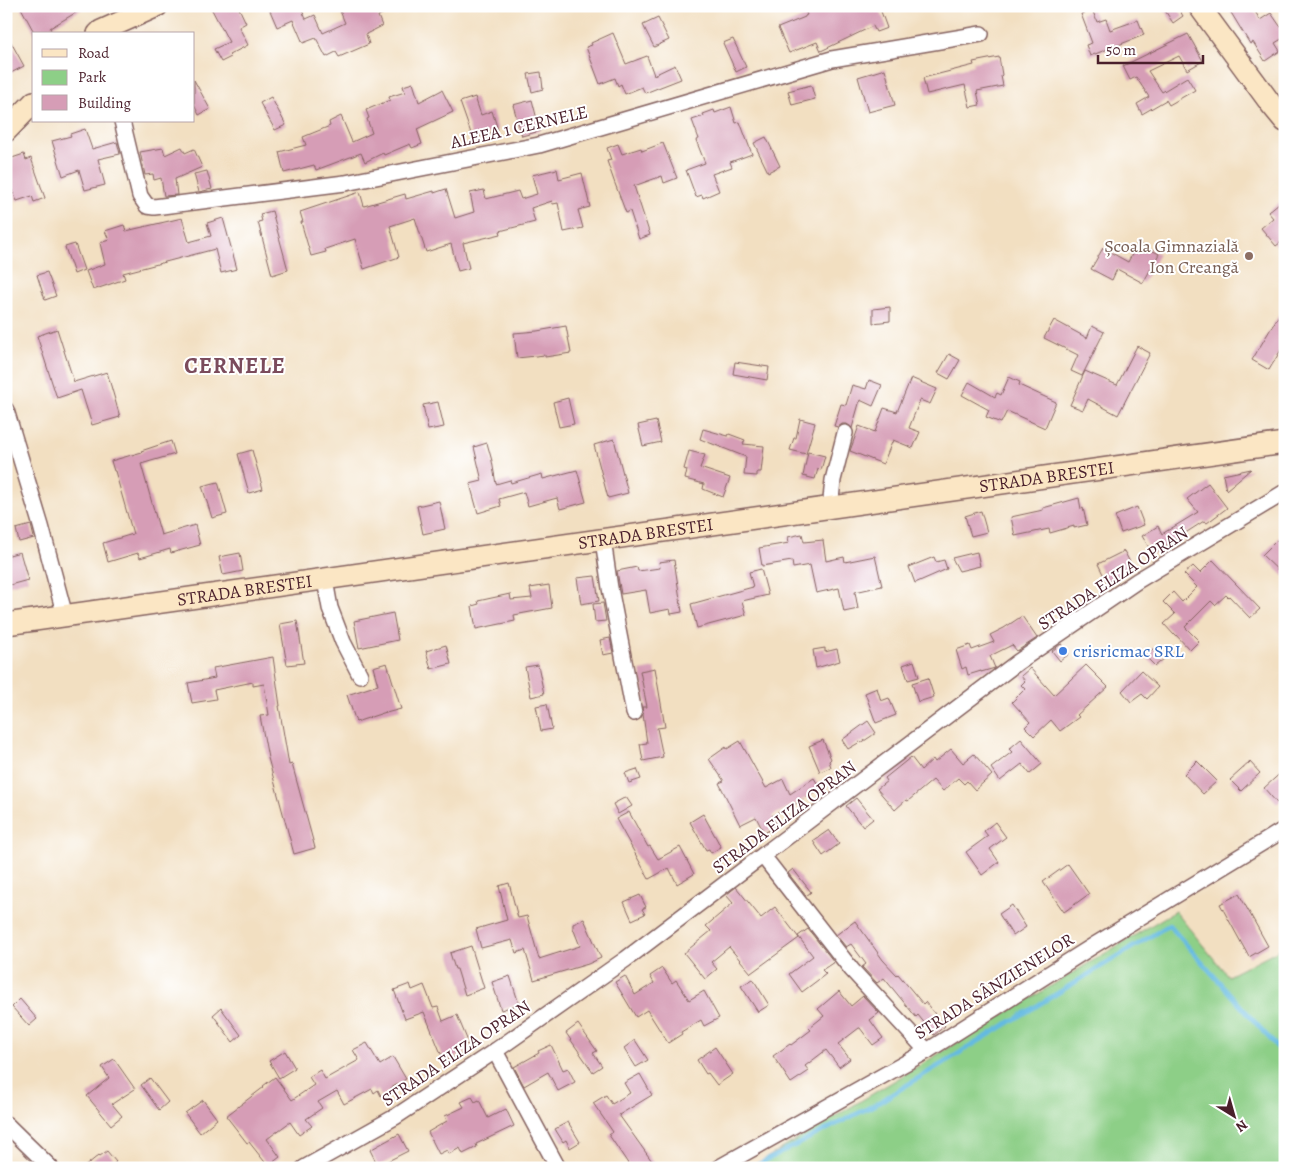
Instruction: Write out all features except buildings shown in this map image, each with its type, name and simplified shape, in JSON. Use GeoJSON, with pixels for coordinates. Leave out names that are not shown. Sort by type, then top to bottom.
{"type":"FeatureCollection","features":[{"type":"Feature","properties":{"kind":"main road"},"geometry":{"type":"LineString","coordinates":[[102,32],[157,6]]}},
{"type":"Feature","properties":{"kind":"main road"},"geometry":{"type":"LineString","coordinates":[[1199,6],[1285,121]]}},
{"type":"Feature","properties":{"kind":"main road"},"geometry":{"type":"LineString","coordinates":[[6,131],[32,104]]}},
{"type":"Feature","properties":{"kind":"main road","name":"STRADA BRESTEI"},"geometry":{"type":"LineString","coordinates":[[6,624],[1285,444]]}},
{"type":"Feature","properties":{"kind":"street","name":"ALEEA 1 CERNELE"},"geometry":{"type":"LineString","coordinates":[[122,122],[140,196],[147,206],[154,207],[345,183],[539,145],[832,59],[981,34]]}},
{"type":"Feature","properties":{"kind":"street"},"geometry":{"type":"LineString","coordinates":[[6,410],[41,526],[65,616]]}},
{"type":"Feature","properties":{"kind":"street"},"geometry":{"type":"LineString","coordinates":[[830,509],[833,480],[845,433]]}},
{"type":"Feature","properties":{"kind":"street","name":"STRADA ELIZA OPRAN"},"geometry":{"type":"LineString","coordinates":[[304,1168],[395,1117],[495,1051],[626,959],[1018,662],[1137,581],[1285,492]]}},
{"type":"Feature","properties":{"kind":"street"},"geometry":{"type":"LineString","coordinates":[[603,540],[610,588],[634,713]]}},
{"type":"Feature","properties":{"kind":"street"},"geometry":{"type":"LineString","coordinates":[[325,580],[330,608],[343,642],[360,675]]}},
{"type":"Feature","properties":{"kind":"street","name":"STRADA SÂNZIENELOR"},"geometry":{"type":"LineString","coordinates":[[718,1168],[927,1051],[1096,944],[1285,829]]}},
{"type":"Feature","properties":{"kind":"street"},"geometry":{"type":"LineString","coordinates":[[762,856],[852,970],[927,1051]]}},
{"type":"Feature","properties":{"kind":"street"},"geometry":{"type":"LineString","coordinates":[[495,1051],[558,1168]]}},
{"type":"Feature","properties":{"kind":"street"},"geometry":{"type":"LineString","coordinates":[[6,1124],[51,1168]]}},
{"type":"Feature","properties":{"kind":"green space"},"geometry":{"type":"Polygon","coordinates":[[[1175,911],[1228,976],[1282,948],[1285,952],[1285,1168],[750,1168],[1175,911]]]}},
{"type":"Feature","properties":{"kind":"waterway"},"geometry":{"type":"LineString","coordinates":[[751,1168],[876,1104],[1169,925],[1285,1056]]}},
{"type":"Feature","properties":{"kind":"place","name":"Școala Gimnazială Ion Creangă"},"geometry":{"type":"Point","coordinates":[1249,256]}},
{"type":"Feature","properties":{"kind":"place","name":"crisricmac SRL"},"geometry":{"type":"Point","coordinates":[1063,651]}},
{"type":"Feature","properties":{"kind":"district","name":"CERNELE"},"geometry":{"type":"Point","coordinates":[235,365]}}]}
